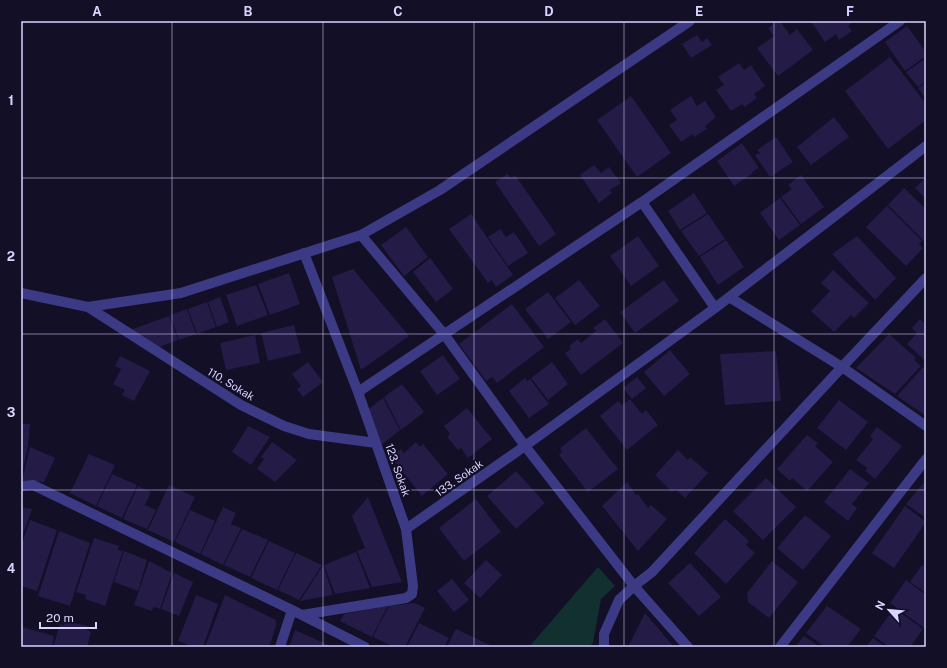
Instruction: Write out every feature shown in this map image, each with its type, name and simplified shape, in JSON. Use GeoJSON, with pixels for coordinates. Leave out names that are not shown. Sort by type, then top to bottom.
{"type":"FeatureCollection","features":[{"type":"Feature","properties":{"kind":"street"},"geometry":{"type":"LineString","coordinates":[[21,293],[88,307],[181,293],[361,236],[440,190],[690,21]]}},
{"type":"Feature","properties":{"kind":"street"},"geometry":{"type":"LineString","coordinates":[[358,392],[642,202],[900,21]]}},
{"type":"Feature","properties":{"kind":"street","name":"133. Sokak"},"geometry":{"type":"LineString","coordinates":[[406,529],[525,446],[715,308],[926,146]]}},
{"type":"Feature","properties":{"kind":"street"},"geometry":{"type":"LineString","coordinates":[[642,202],[715,308]]}},
{"type":"Feature","properties":{"kind":"street"},"geometry":{"type":"LineString","coordinates":[[361,236],[444,334],[525,446],[634,586],[688,647]]}},
{"type":"Feature","properties":{"kind":"street","name":"123. Sokak"},"geometry":{"type":"LineString","coordinates":[[302,615],[406,598],[412,594],[413,586],[406,529],[358,392],[304,253]]}},
{"type":"Feature","properties":{"kind":"street"},"geometry":{"type":"LineString","coordinates":[[604,647],[604,634],[619,600],[652,572],[926,278]]}},
{"type":"Feature","properties":{"kind":"street"},"geometry":{"type":"LineString","coordinates":[[728,297],[842,367],[926,426]]}},
{"type":"Feature","properties":{"kind":"street","name":"110. Sokak"},"geometry":{"type":"LineString","coordinates":[[88,307],[241,405],[284,426],[309,434],[376,443]]}},
{"type":"Feature","properties":{"kind":"street"},"geometry":{"type":"LineString","coordinates":[[780,647],[926,459]]}},
{"type":"Feature","properties":{"kind":"street"},"geometry":{"type":"LineString","coordinates":[[21,486],[33,486],[292,610],[365,647]]}},
{"type":"Feature","properties":{"kind":"street"},"geometry":{"type":"LineString","coordinates":[[280,647],[292,610]]}},
{"type":"Feature","properties":{"kind":"green space"},"geometry":{"type":"Polygon","coordinates":[[[598,567],[615,586],[601,599],[593,643],[589,647],[529,647],[598,567]]]}},
{"type":"Feature","properties":{"kind":"building"},"geometry":{"type":"Polygon","coordinates":[[[780,21],[790,35],[797,29],[813,50],[778,76],[757,48],[774,36],[768,28],[780,21]]]}},
{"type":"Feature","properties":{"kind":"building"},"geometry":{"type":"Polygon","coordinates":[[[815,21],[854,21],[848,26],[852,31],[839,40],[836,34],[825,42],[812,23],[815,21]]]}},
{"type":"Feature","properties":{"kind":"building"},"geometry":{"type":"Polygon","coordinates":[[[907,26],[926,52],[926,56],[905,71],[885,42],[907,26]]]}},
{"type":"Feature","properties":{"kind":"building"},"geometry":{"type":"Polygon","coordinates":[[[697,35],[702,42],[707,38],[712,45],[691,58],[682,44],[697,35]]]}},
{"type":"Feature","properties":{"kind":"building"},"geometry":{"type":"Polygon","coordinates":[[[890,57],[926,104],[926,120],[888,149],[845,91],[890,57]]]}},
{"type":"Feature","properties":{"kind":"building"},"geometry":{"type":"Polygon","coordinates":[[[926,58],[926,81],[918,87],[906,72],[926,58]]]}},
{"type":"Feature","properties":{"kind":"building"},"geometry":{"type":"Polygon","coordinates":[[[739,63],[744,70],[751,65],[765,86],[754,94],[757,98],[745,107],[742,104],[731,111],[716,90],[724,85],[718,77],[739,63]]]}},
{"type":"Feature","properties":{"kind":"building"},"geometry":{"type":"Polygon","coordinates":[[[926,82],[926,99],[918,88],[926,82]]]}},
{"type":"Feature","properties":{"kind":"building"},"geometry":{"type":"Polygon","coordinates":[[[631,96],[671,153],[637,177],[597,120],[631,96]]]}},
{"type":"Feature","properties":{"kind":"building"},"geometry":{"type":"Polygon","coordinates":[[[691,96],[697,106],[705,101],[716,117],[705,126],[707,129],[694,137],[693,134],[681,142],[669,125],[677,120],[670,110],[691,96]]]}},
{"type":"Feature","properties":{"kind":"building"},"geometry":{"type":"Polygon","coordinates":[[[834,117],[849,137],[811,165],[797,147],[834,117]]]}},
{"type":"Feature","properties":{"kind":"building"},"geometry":{"type":"Polygon","coordinates":[[[776,137],[793,162],[770,177],[755,155],[760,153],[757,150],[776,137]]]}},
{"type":"Feature","properties":{"kind":"building"},"geometry":{"type":"Polygon","coordinates":[[[742,143],[759,168],[734,186],[717,161],[742,143]]]}},
{"type":"Feature","properties":{"kind":"building"},"geometry":{"type":"Polygon","coordinates":[[[594,165],[601,173],[609,167],[621,183],[610,190],[612,193],[599,203],[580,175],[594,165]]]}},
{"type":"Feature","properties":{"kind":"building"},"geometry":{"type":"Polygon","coordinates":[[[508,174],[511,178],[515,175],[556,234],[539,246],[495,182],[508,174]]]}},
{"type":"Feature","properties":{"kind":"building"},"geometry":{"type":"Polygon","coordinates":[[[801,175],[824,207],[801,224],[781,197],[792,189],[788,185],[801,175]]]}},
{"type":"Feature","properties":{"kind":"building"},"geometry":{"type":"Polygon","coordinates":[[[926,177],[926,199],[915,188],[926,177]]]}},
{"type":"Feature","properties":{"kind":"building"},"geometry":{"type":"Polygon","coordinates":[[[904,188],[926,209],[926,243],[888,205],[904,188]]]}},
{"type":"Feature","properties":{"kind":"building"},"geometry":{"type":"Polygon","coordinates":[[[694,193],[707,213],[680,230],[668,211],[694,193]]]}},
{"type":"Feature","properties":{"kind":"building"},"geometry":{"type":"Polygon","coordinates":[[[780,198],[800,225],[779,240],[760,213],[780,198]]]}},
{"type":"Feature","properties":{"kind":"building"},"geometry":{"type":"Polygon","coordinates":[[[887,206],[922,241],[919,244],[923,248],[906,266],[866,227],[887,206]]]}},
{"type":"Feature","properties":{"kind":"building"},"geometry":{"type":"Polygon","coordinates":[[[471,214],[513,275],[496,287],[492,280],[488,283],[449,229],[471,214]]]}},
{"type":"Feature","properties":{"kind":"building"},"geometry":{"type":"Polygon","coordinates":[[[708,214],[725,239],[699,256],[681,231],[708,214]]]}},
{"type":"Feature","properties":{"kind":"building"},"geometry":{"type":"Polygon","coordinates":[[[406,227],[428,257],[404,276],[381,245],[406,227]]]}},
{"type":"Feature","properties":{"kind":"building"},"geometry":{"type":"Polygon","coordinates":[[[500,229],[506,237],[514,232],[528,253],[508,266],[488,237],[500,229]]]}},
{"type":"Feature","properties":{"kind":"building"},"geometry":{"type":"Polygon","coordinates":[[[638,236],[659,266],[631,286],[610,256],[638,236]]]}},
{"type":"Feature","properties":{"kind":"building"},"geometry":{"type":"Polygon","coordinates":[[[857,236],[896,278],[875,300],[832,254],[857,236]]]}},
{"type":"Feature","properties":{"kind":"building"},"geometry":{"type":"Polygon","coordinates":[[[726,240],[744,267],[718,285],[700,257],[726,240]]]}},
{"type":"Feature","properties":{"kind":"building"},"geometry":{"type":"Polygon","coordinates":[[[430,258],[453,289],[436,302],[413,272],[430,258]]]}},
{"type":"Feature","properties":{"kind":"building"},"geometry":{"type":"Polygon","coordinates":[[[353,269],[409,336],[361,370],[332,277],[353,269]]]}},
{"type":"Feature","properties":{"kind":"building"},"geometry":{"type":"Polygon","coordinates":[[[833,270],[869,303],[854,318],[851,315],[834,332],[811,311],[830,291],[821,283],[833,270]]]}},
{"type":"Feature","properties":{"kind":"building"},"geometry":{"type":"Polygon","coordinates":[[[289,273],[300,304],[270,315],[258,284],[289,273]]]}},
{"type":"Feature","properties":{"kind":"building"},"geometry":{"type":"Polygon","coordinates":[[[579,280],[600,306],[575,325],[555,298],[579,280]]]}},
{"type":"Feature","properties":{"kind":"building"},"geometry":{"type":"Polygon","coordinates":[[[664,280],[679,301],[635,333],[620,312],[664,280]]]}},
{"type":"Feature","properties":{"kind":"building"},"geometry":{"type":"Polygon","coordinates":[[[256,285],[268,315],[237,326],[226,295],[256,285]]]}},
{"type":"Feature","properties":{"kind":"building"},"geometry":{"type":"Polygon","coordinates":[[[548,292],[571,322],[548,339],[525,309],[548,292]]]}},
{"type":"Feature","properties":{"kind":"building"},"geometry":{"type":"Polygon","coordinates":[[[220,297],[229,322],[217,327],[208,302],[220,297]]]}},
{"type":"Feature","properties":{"kind":"building"},"geometry":{"type":"Polygon","coordinates":[[[207,302],[216,327],[197,334],[188,309],[207,302]]]}},
{"type":"Feature","properties":{"kind":"building"},"geometry":{"type":"Polygon","coordinates":[[[512,304],[544,347],[497,383],[492,377],[486,381],[459,344],[512,304]]]}},
{"type":"Feature","properties":{"kind":"building"},"geometry":{"type":"Polygon","coordinates":[[[187,309],[196,334],[179,340],[170,315],[187,309]]]}},
{"type":"Feature","properties":{"kind":"building"},"geometry":{"type":"Polygon","coordinates":[[[169,316],[178,340],[154,349],[127,331],[169,316]]]}},
{"type":"Feature","properties":{"kind":"building"},"geometry":{"type":"Polygon","coordinates":[[[605,319],[623,343],[581,375],[565,353],[571,349],[569,346],[578,339],[581,343],[596,331],[593,328],[605,319]]]}},
{"type":"Feature","properties":{"kind":"building"},"geometry":{"type":"Polygon","coordinates":[[[920,319],[926,324],[926,357],[924,360],[907,344],[917,333],[912,328],[920,319]]]}},
{"type":"Feature","properties":{"kind":"building"},"geometry":{"type":"Polygon","coordinates":[[[294,325],[301,353],[268,361],[261,333],[294,325]]]}},
{"type":"Feature","properties":{"kind":"building"},"geometry":{"type":"Polygon","coordinates":[[[889,334],[916,358],[914,360],[921,366],[895,394],[856,368],[889,334]]]}},
{"type":"Feature","properties":{"kind":"building"},"geometry":{"type":"Polygon","coordinates":[[[255,335],[260,363],[226,370],[220,343],[255,335]]]}},
{"type":"Feature","properties":{"kind":"building"},"geometry":{"type":"Polygon","coordinates":[[[670,350],[690,374],[664,396],[644,372],[670,350]]]}},
{"type":"Feature","properties":{"kind":"building"},"geometry":{"type":"Polygon","coordinates":[[[776,351],[781,401],[725,405],[720,354],[776,351]]]}},
{"type":"Feature","properties":{"kind":"building"},"geometry":{"type":"Polygon","coordinates":[[[443,355],[460,379],[437,395],[420,371],[443,355]]]}},
{"type":"Feature","properties":{"kind":"building"},"geometry":{"type":"Polygon","coordinates":[[[120,356],[150,371],[134,401],[122,395],[125,390],[113,384],[121,369],[115,366],[120,356]]]}},
{"type":"Feature","properties":{"kind":"building"},"geometry":{"type":"Polygon","coordinates":[[[308,362],[323,382],[303,397],[297,389],[301,386],[292,374],[308,362]]]}},
{"type":"Feature","properties":{"kind":"building"},"geometry":{"type":"Polygon","coordinates":[[[552,362],[568,384],[548,400],[531,378],[552,362]]]}},
{"type":"Feature","properties":{"kind":"building"},"geometry":{"type":"Polygon","coordinates":[[[923,367],[926,370],[925,415],[897,396],[923,367]]]}},
{"type":"Feature","properties":{"kind":"building"},"geometry":{"type":"Polygon","coordinates":[[[637,377],[646,388],[632,399],[623,388],[637,377]]]}},
{"type":"Feature","properties":{"kind":"building"},"geometry":{"type":"Polygon","coordinates":[[[525,378],[527,381],[530,379],[549,404],[529,418],[509,391],[525,378]]]}},
{"type":"Feature","properties":{"kind":"building"},"geometry":{"type":"Polygon","coordinates":[[[402,384],[424,412],[401,430],[384,397],[402,384]]]}},
{"type":"Feature","properties":{"kind":"building"},"geometry":{"type":"Polygon","coordinates":[[[383,398],[400,430],[380,446],[366,411],[383,398]]]}},
{"type":"Feature","properties":{"kind":"building"},"geometry":{"type":"Polygon","coordinates":[[[630,399],[642,414],[646,410],[658,425],[627,450],[600,416],[618,401],[622,405],[630,399]]]}},
{"type":"Feature","properties":{"kind":"building"},"geometry":{"type":"Polygon","coordinates":[[[839,400],[868,422],[846,450],[817,428],[839,400]]]}},
{"type":"Feature","properties":{"kind":"building"},"geometry":{"type":"Polygon","coordinates":[[[467,408],[492,439],[468,458],[461,448],[458,450],[447,437],[450,434],[444,426],[467,408]]]}},
{"type":"Feature","properties":{"kind":"building"},"geometry":{"type":"Polygon","coordinates":[[[21,424],[30,424],[28,446],[22,474],[21,424]]]}},
{"type":"Feature","properties":{"kind":"building"},"geometry":{"type":"Polygon","coordinates":[[[248,426],[270,437],[251,465],[232,452],[248,426]]]}},
{"type":"Feature","properties":{"kind":"building"},"geometry":{"type":"Polygon","coordinates":[[[877,427],[902,446],[875,479],[865,471],[867,468],[856,460],[873,439],[870,436],[877,427]]]}},
{"type":"Feature","properties":{"kind":"building"},"geometry":{"type":"Polygon","coordinates":[[[586,428],[618,469],[588,492],[559,455],[562,452],[560,448],[586,428]]]}},
{"type":"Feature","properties":{"kind":"building"},"geometry":{"type":"Polygon","coordinates":[[[807,435],[818,443],[815,446],[833,462],[807,491],[792,478],[790,481],[777,469],[807,435]]]}},
{"type":"Feature","properties":{"kind":"building"},"geometry":{"type":"Polygon","coordinates":[[[272,442],[297,460],[275,482],[257,469],[264,459],[261,457],[272,442]]]}},
{"type":"Feature","properties":{"kind":"building"},"geometry":{"type":"Polygon","coordinates":[[[416,442],[420,447],[423,444],[448,474],[422,496],[391,457],[401,449],[404,453],[416,442]]]}},
{"type":"Feature","properties":{"kind":"building"},"geometry":{"type":"Polygon","coordinates":[[[30,447],[55,458],[44,482],[22,480],[30,447]]]}},
{"type":"Feature","properties":{"kind":"building"},"geometry":{"type":"Polygon","coordinates":[[[678,450],[688,460],[690,457],[708,473],[685,498],[675,489],[672,492],[655,475],[678,450]]]}},
{"type":"Feature","properties":{"kind":"building"},"geometry":{"type":"Polygon","coordinates":[[[89,454],[115,465],[96,506],[70,493],[89,454]]]}},
{"type":"Feature","properties":{"kind":"building"},"geometry":{"type":"Polygon","coordinates":[[[850,469],[869,483],[852,504],[857,508],[848,521],[824,502],[850,469]]]}},
{"type":"Feature","properties":{"kind":"building"},"geometry":{"type":"Polygon","coordinates":[[[516,471],[545,503],[516,529],[487,496],[516,471]]]}},
{"type":"Feature","properties":{"kind":"building"},"geometry":{"type":"Polygon","coordinates":[[[112,474],[137,485],[122,518],[97,506],[112,474]]]}},
{"type":"Feature","properties":{"kind":"building"},"geometry":{"type":"Polygon","coordinates":[[[766,478],[796,507],[763,540],[733,511],[766,478]]]}},
{"type":"Feature","properties":{"kind":"building"},"geometry":{"type":"Polygon","coordinates":[[[926,480],[926,518],[906,504],[926,480]]]}},
{"type":"Feature","properties":{"kind":"building"},"geometry":{"type":"Polygon","coordinates":[[[627,482],[648,508],[651,505],[667,519],[638,551],[602,506],[627,482]]]}},
{"type":"Feature","properties":{"kind":"building"},"geometry":{"type":"Polygon","coordinates":[[[169,485],[195,497],[174,542],[148,530],[169,485]]]}},
{"type":"Feature","properties":{"kind":"building"},"geometry":{"type":"Polygon","coordinates":[[[138,486],[151,492],[145,505],[156,510],[147,529],[123,519],[138,486]]]}},
{"type":"Feature","properties":{"kind":"building"},"geometry":{"type":"Polygon","coordinates":[[[368,497],[402,582],[372,587],[357,551],[365,548],[352,516],[368,497]]]}},
{"type":"Feature","properties":{"kind":"building"},"geometry":{"type":"Polygon","coordinates":[[[476,499],[501,532],[464,561],[439,528],[476,499]]]}},
{"type":"Feature","properties":{"kind":"building"},"geometry":{"type":"Polygon","coordinates":[[[905,506],[926,522],[894,568],[872,553],[905,506]]]}},
{"type":"Feature","properties":{"kind":"building"},"geometry":{"type":"Polygon","coordinates":[[[21,507],[32,509],[21,540],[21,507]]]}},
{"type":"Feature","properties":{"kind":"building"},"geometry":{"type":"Polygon","coordinates":[[[223,507],[236,513],[231,524],[241,528],[223,565],[201,554],[223,507]]]}},
{"type":"Feature","properties":{"kind":"building"},"geometry":{"type":"Polygon","coordinates":[[[190,510],[215,521],[200,554],[175,542],[190,510]]]}},
{"type":"Feature","properties":{"kind":"building"},"geometry":{"type":"Polygon","coordinates":[[[805,515],[831,536],[803,570],[777,548],[805,515]]]}},
{"type":"Feature","properties":{"kind":"building"},"geometry":{"type":"Polygon","coordinates":[[[725,519],[749,541],[746,545],[755,553],[726,584],[694,553],[725,519]]]}},
{"type":"Feature","properties":{"kind":"building"},"geometry":{"type":"Polygon","coordinates":[[[30,520],[57,530],[37,591],[21,586],[21,546],[30,520]]]}},
{"type":"Feature","properties":{"kind":"building"},"geometry":{"type":"Polygon","coordinates":[[[242,529],[268,540],[250,577],[224,565],[242,529]]]}},
{"type":"Feature","properties":{"kind":"building"},"geometry":{"type":"Polygon","coordinates":[[[59,531],[90,543],[70,606],[38,596],[59,531]]]}},
{"type":"Feature","properties":{"kind":"building"},"geometry":{"type":"Polygon","coordinates":[[[94,538],[119,546],[118,550],[123,551],[105,606],[85,599],[86,595],[76,592],[94,538]]]}},
{"type":"Feature","properties":{"kind":"building"},"geometry":{"type":"Polygon","coordinates":[[[269,541],[295,553],[277,590],[251,578],[269,541]]]}},
{"type":"Feature","properties":{"kind":"building"},"geometry":{"type":"Polygon","coordinates":[[[124,551],[147,560],[138,591],[114,582],[124,551]]]}},
{"type":"Feature","properties":{"kind":"building"},"geometry":{"type":"Polygon","coordinates":[[[356,552],[370,588],[335,594],[324,565],[356,552]]]}},
{"type":"Feature","properties":{"kind":"building"},"geometry":{"type":"Polygon","coordinates":[[[296,553],[322,565],[299,600],[278,590],[296,553]]]}},
{"type":"Feature","properties":{"kind":"building"},"geometry":{"type":"Polygon","coordinates":[[[486,560],[502,575],[480,598],[464,583],[486,560]]]}},
{"type":"Feature","properties":{"kind":"building"},"geometry":{"type":"Polygon","coordinates":[[[149,561],[172,573],[160,609],[154,607],[152,611],[134,605],[149,561]]]}},
{"type":"Feature","properties":{"kind":"building"},"geometry":{"type":"Polygon","coordinates":[[[772,561],[798,582],[769,618],[748,602],[747,593],[772,561]]]}},
{"type":"Feature","properties":{"kind":"building"},"geometry":{"type":"Polygon","coordinates":[[[690,563],[721,597],[699,616],[668,583],[690,563]]]}},
{"type":"Feature","properties":{"kind":"building"},"geometry":{"type":"Polygon","coordinates":[[[323,565],[333,595],[300,601],[323,565]]]}},
{"type":"Feature","properties":{"kind":"building"},"geometry":{"type":"Polygon","coordinates":[[[922,565],[926,568],[926,593],[910,582],[922,565]]]}},
{"type":"Feature","properties":{"kind":"building"},"geometry":{"type":"Polygon","coordinates":[[[174,573],[193,582],[179,616],[161,609],[174,573]]]}},
{"type":"Feature","properties":{"kind":"building"},"geometry":{"type":"Polygon","coordinates":[[[452,579],[469,600],[454,612],[437,591],[452,579]]]}},
{"type":"Feature","properties":{"kind":"building"},"geometry":{"type":"Polygon","coordinates":[[[906,580],[926,595],[926,625],[924,628],[890,603],[906,580]]]}},
{"type":"Feature","properties":{"kind":"building"},"geometry":{"type":"Polygon","coordinates":[[[196,595],[218,604],[203,647],[194,647],[178,641],[196,595]]]}},
{"type":"Feature","properties":{"kind":"building"},"geometry":{"type":"Polygon","coordinates":[[[225,595],[276,620],[276,626],[269,647],[205,647],[225,595]]]}},
{"type":"Feature","properties":{"kind":"building"},"geometry":{"type":"Polygon","coordinates":[[[415,603],[425,608],[405,647],[394,647],[373,637],[389,606],[415,603]]]}},
{"type":"Feature","properties":{"kind":"building"},"geometry":{"type":"Polygon","coordinates":[[[388,606],[372,637],[340,621],[344,614],[388,606]]]}},
{"type":"Feature","properties":{"kind":"building"},"geometry":{"type":"Polygon","coordinates":[[[827,606],[861,629],[847,647],[825,647],[806,633],[827,606]]]}},
{"type":"Feature","properties":{"kind":"building"},"geometry":{"type":"Polygon","coordinates":[[[894,608],[923,629],[910,647],[889,647],[874,636],[894,608]]]}},
{"type":"Feature","properties":{"kind":"building"},"geometry":{"type":"Polygon","coordinates":[[[645,613],[674,647],[628,647],[645,613]]]}},
{"type":"Feature","properties":{"kind":"building"},"geometry":{"type":"Polygon","coordinates":[[[66,621],[88,626],[87,630],[91,632],[87,647],[53,647],[60,624],[64,625],[66,621]]]}},
{"type":"Feature","properties":{"kind":"building"},"geometry":{"type":"Polygon","coordinates":[[[419,623],[449,638],[444,647],[407,647],[419,623]]]}},
{"type":"Feature","properties":{"kind":"building"},"geometry":{"type":"Polygon","coordinates":[[[22,627],[54,636],[52,647],[21,647],[22,627]]]}},
{"type":"Feature","properties":{"kind":"building"},"geometry":{"type":"Polygon","coordinates":[[[456,629],[490,645],[490,647],[447,647],[456,629]]]}},
{"type":"Feature","properties":{"kind":"building"},"geometry":{"type":"Polygon","coordinates":[[[295,630],[333,647],[289,647],[295,630]]]}},
{"type":"Feature","properties":{"kind":"building"},"geometry":{"type":"Polygon","coordinates":[[[804,636],[820,647],[795,647],[804,636]]]}},
{"type":"Feature","properties":{"kind":"building"},"geometry":{"type":"Polygon","coordinates":[[[873,638],[886,647],[866,647],[873,638]]]}}]}
